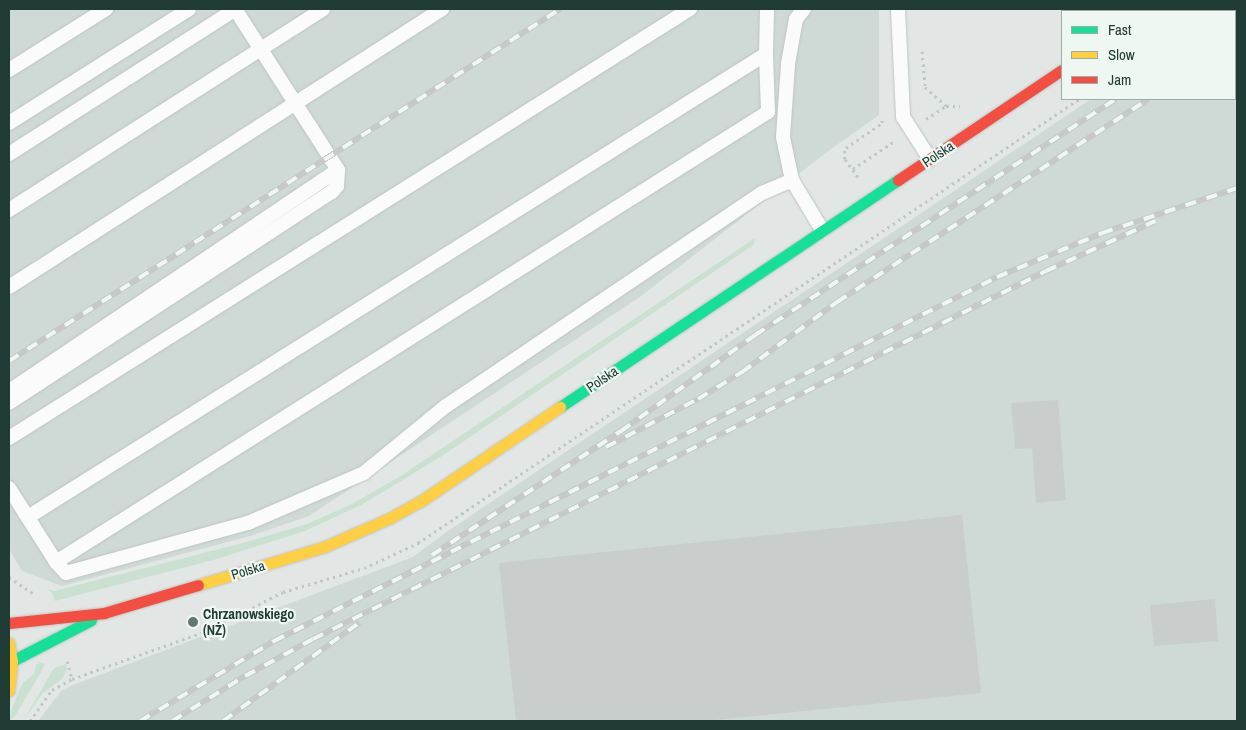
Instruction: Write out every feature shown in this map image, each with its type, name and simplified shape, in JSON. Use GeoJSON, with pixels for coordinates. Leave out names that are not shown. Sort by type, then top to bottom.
{"type":"FeatureCollection","features":[{"type":"Feature","properties":{"kind":"highway","name":"Polska"},"geometry":{"type":"LineString","coordinates":[[9,623],[104,613],[324,547],[390,518],[421,501],[1061,71]]}},
{"type":"Feature","properties":{"kind":"highway","name":"Polska"},"geometry":{"type":"LineString","coordinates":[[12,661],[104,613]]}},
{"type":"Feature","properties":{"kind":"highway"},"geometry":{"type":"LineString","coordinates":[[9,641],[12,661],[9,691]]}},
{"type":"Feature","properties":{"kind":"lane"},"geometry":{"type":"LineString","coordinates":[[9,70],[106,9]]}},
{"type":"Feature","properties":{"kind":"lane"},"geometry":{"type":"LineString","coordinates":[[9,123],[188,9]]}},
{"type":"Feature","properties":{"kind":"lane"},"geometry":{"type":"LineString","coordinates":[[9,154],[236,9],[338,170],[338,186],[332,192],[9,403]]}},
{"type":"Feature","properties":{"kind":"lane"},"geometry":{"type":"LineString","coordinates":[[9,210],[323,9]]}},
{"type":"Feature","properties":{"kind":"lane"},"geometry":{"type":"LineString","coordinates":[[9,287],[442,9]]}},
{"type":"Feature","properties":{"kind":"lane"},"geometry":{"type":"LineString","coordinates":[[9,438],[690,9]]}},
{"type":"Feature","properties":{"kind":"lane"},"geometry":{"type":"LineString","coordinates":[[56,562],[768,112],[767,9]]}},
{"type":"Feature","properties":{"kind":"lane"},"geometry":{"type":"LineString","coordinates":[[804,9],[796,19],[788,64],[783,137],[792,180],[822,230]]}},
{"type":"Feature","properties":{"kind":"lane"},"geometry":{"type":"LineString","coordinates":[[898,9],[903,117],[930,159]]}},
{"type":"Feature","properties":{"kind":"lane"},"geometry":{"type":"LineString","coordinates":[[28,517],[766,54]]}},
{"type":"Feature","properties":{"kind":"lane"},"geometry":{"type":"LineString","coordinates":[[9,391],[338,170]]}},
{"type":"Feature","properties":{"kind":"lane"},"geometry":{"type":"LineString","coordinates":[[9,488],[56,562],[66,573],[248,524],[364,474],[446,406],[762,193],[792,180]]}},
{"type":"Feature","properties":{"kind":"path"},"geometry":{"type":"LineString","coordinates":[[921,48],[925,87],[946,106]]}},
{"type":"Feature","properties":{"kind":"path"},"geometry":{"type":"LineString","coordinates":[[853,169],[845,159],[844,153],[846,148],[882,123],[882,114]]}},
{"type":"Feature","properties":{"kind":"path"},"geometry":{"type":"LineString","coordinates":[[9,577],[41,599]]}},
{"type":"Feature","properties":{"kind":"path"},"geometry":{"type":"LineString","coordinates":[[66,658],[72,679]]}},
{"type":"Feature","properties":{"kind":"shaded area"},"geometry":{"type":"Polygon","coordinates":[[[9,9],[879,9],[879,115],[827,152],[640,297],[309,516],[250,536],[62,586],[22,571],[9,549],[9,9]]]}},
{"type":"Feature","properties":{"kind":"shaded area"},"geometry":{"type":"Polygon","coordinates":[[[1237,9],[1237,721],[38,721],[62,690],[73,685],[413,557],[448,531],[1090,100],[1236,100],[1236,10],[1223,10],[1237,9]]]}},
{"type":"Feature","properties":{"kind":"green space"},"geometry":{"type":"Polygon","coordinates":[[[755,238],[754,244],[749,248],[442,456],[363,504],[305,531],[217,559],[55,601],[52,593],[46,589],[54,591],[243,543],[307,524],[352,504],[399,477],[755,238]]]}},
{"type":"Feature","properties":{"kind":"green space"},"geometry":{"type":"Polygon","coordinates":[[[40,662],[45,664],[40,674],[15,716],[9,721],[9,716],[22,684],[34,674],[36,665],[40,662]]]}},
{"type":"Feature","properties":{"kind":"green space"},"geometry":{"type":"Polygon","coordinates":[[[66,664],[67,670],[62,679],[43,693],[23,721],[54,668],[66,664]]]}},
{"type":"Feature","properties":{"kind":"building"},"geometry":{"type":"Polygon","coordinates":[[[1058,400],[1066,500],[1036,503],[1032,448],[1015,449],[1011,403],[1058,400]]]}},
{"type":"Feature","properties":{"kind":"building"},"geometry":{"type":"Polygon","coordinates":[[[962,515],[981,693],[705,721],[516,721],[499,563],[962,515]]]}},
{"type":"Feature","properties":{"kind":"building"},"geometry":{"type":"Polygon","coordinates":[[[1215,599],[1218,641],[1154,646],[1150,605],[1215,599]]]}},
{"type":"Feature","properties":{"kind":"railway"},"geometry":{"type":"LineString","coordinates":[[9,361],[560,9]]}},
{"type":"Feature","properties":{"kind":"railway"},"geometry":{"type":"LineString","coordinates":[[432,555],[621,431],[755,335],[1114,100]]}},
{"type":"Feature","properties":{"kind":"railway"},"geometry":{"type":"LineString","coordinates":[[606,447],[698,399],[742,372],[837,302],[1146,100]]}},
{"type":"Feature","properties":{"kind":"railway"},"geometry":{"type":"LineString","coordinates":[[140,721],[274,641],[997,277],[1102,233],[1237,188]]}},
{"type":"Feature","properties":{"kind":"railway"},"geometry":{"type":"LineString","coordinates":[[172,721],[245,676],[313,639],[1046,271],[1155,221]]}},
{"type":"Feature","properties":{"kind":"railway"},"geometry":{"type":"LineString","coordinates":[[223,721],[359,623]]}},
{"type":"Feature","properties":{"kind":"traffic: fast"},"geometry":{"type":"LineString","coordinates":[[560,407],[898,180]]}},
{"type":"Feature","properties":{"kind":"traffic: fast"},"geometry":{"type":"LineString","coordinates":[[12,661],[91,620]]}},
{"type":"Feature","properties":{"kind":"traffic: slow"},"geometry":{"type":"LineString","coordinates":[[198,585],[324,547],[390,518],[421,501],[560,407]]}},
{"type":"Feature","properties":{"kind":"traffic: slow"},"geometry":{"type":"LineString","coordinates":[[9,643],[12,661],[9,691]]}},
{"type":"Feature","properties":{"kind":"traffic: jam"},"geometry":{"type":"LineString","coordinates":[[898,180],[1061,71]]}},
{"type":"Feature","properties":{"kind":"traffic: jam"},"geometry":{"type":"LineString","coordinates":[[9,623],[104,613],[198,585]]}},
{"type":"Feature","properties":{"kind":"place","name":"Chrzanowskiego (NŻ)"},"geometry":{"type":"Point","coordinates":[193,622]}}]}
